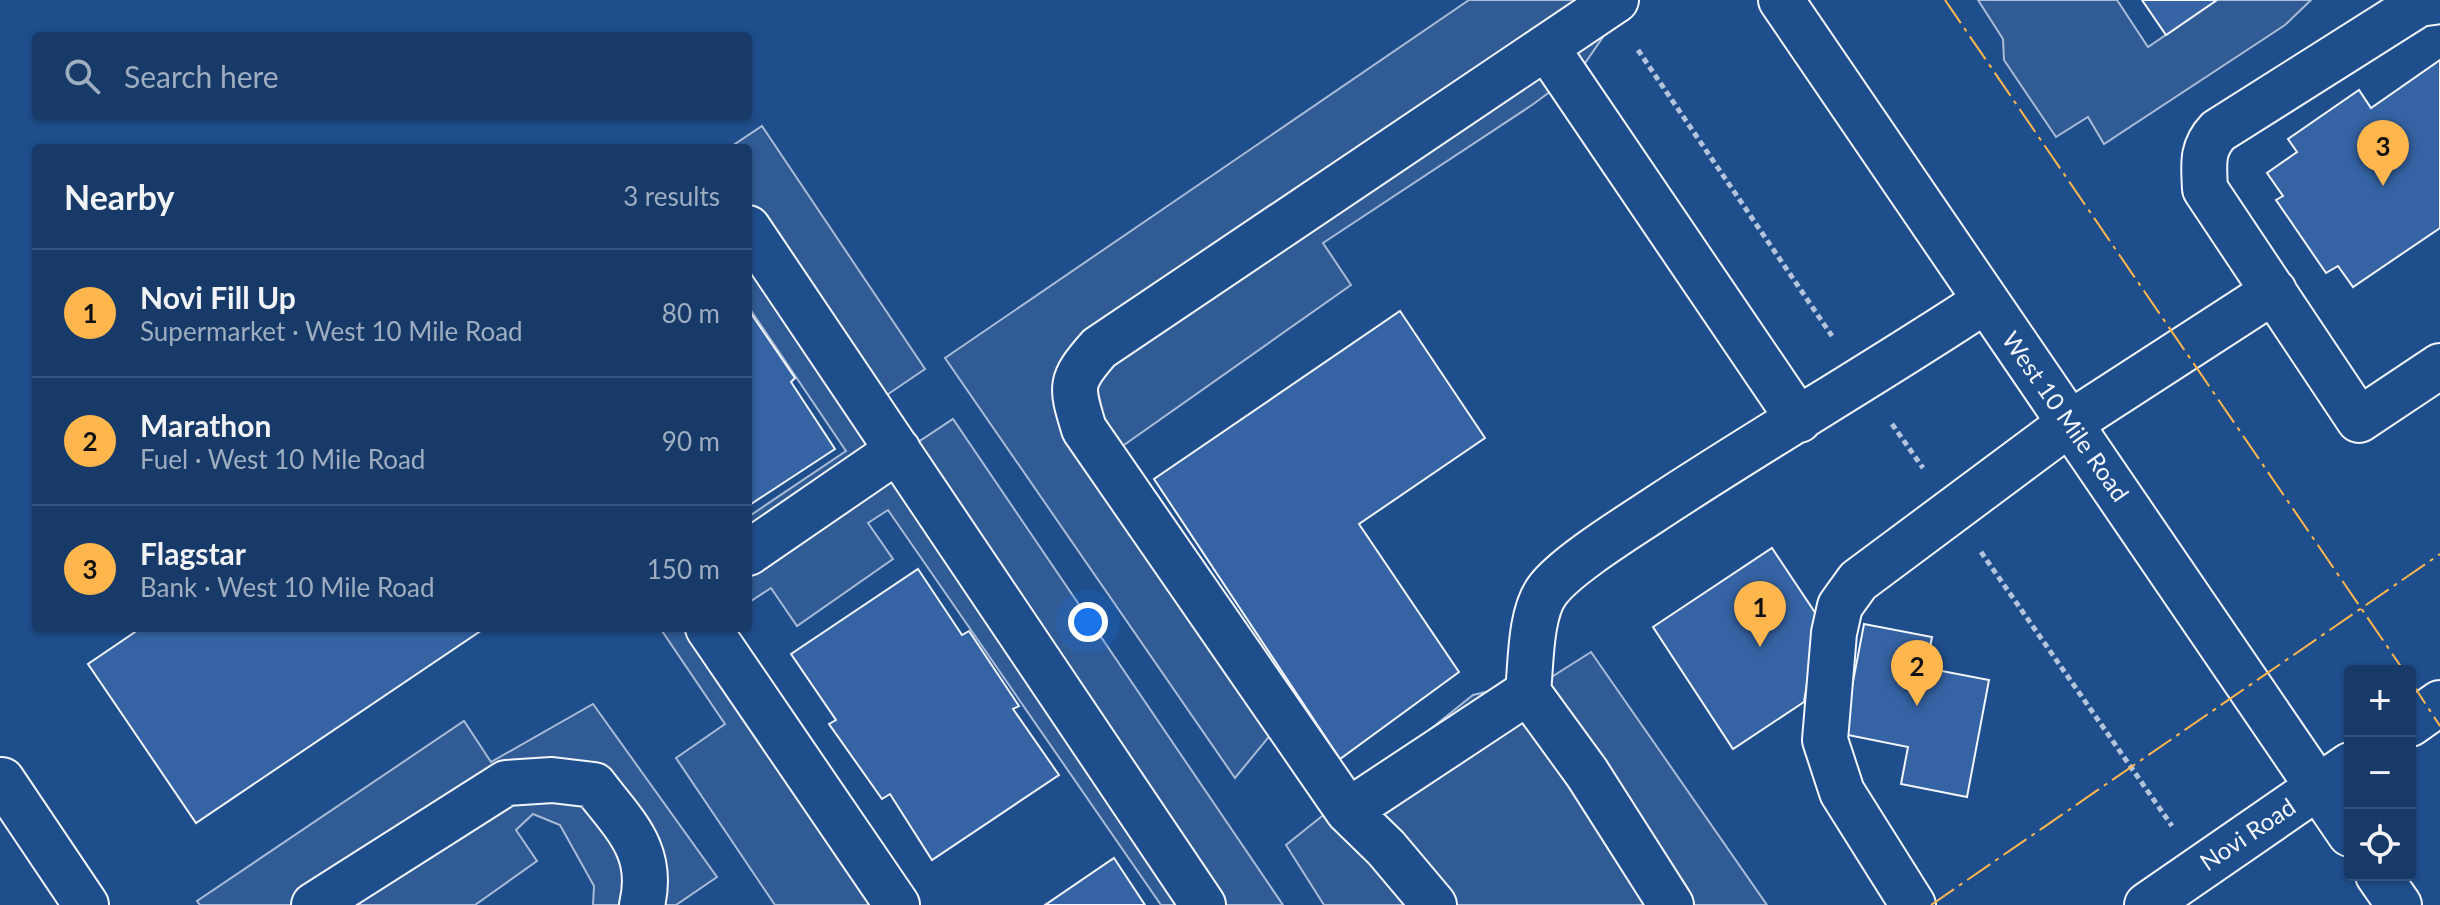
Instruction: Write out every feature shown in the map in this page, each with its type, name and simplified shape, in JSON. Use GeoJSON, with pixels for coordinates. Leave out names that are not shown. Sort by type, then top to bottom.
{"type":"FeatureCollection","features":[{"type":"Feature","properties":{"kind":"main road","name":"West 10 Mile Road"},"geometry":{"type":"LineString","coordinates":[[1781,0],[2070,423],[2334,776],[2344,812]]}},
{"type":"Feature","properties":{"kind":"main road"},"geometry":{"type":"LineString","coordinates":[[2440,1],[2419,4],[2218,131],[2207,143],[2203,159],[2205,189],[2359,420],[2440,366]]}},
{"type":"Feature","properties":{"kind":"main road"},"geometry":{"type":"LineString","coordinates":[[1434,905],[1386,848],[1348,811],[1084,429],[1074,395],[1077,373],[1099,348],[1612,3]]}},
{"type":"Feature","properties":{"kind":"main road"},"geometry":{"type":"LineString","coordinates":[[1546,47],[1799,420]]}},
{"type":"Feature","properties":{"kind":"main road"},"geometry":{"type":"LineString","coordinates":[[752,234],[1203,905]]}},
{"type":"Feature","properties":{"kind":"main road"},"geometry":{"type":"LineString","coordinates":[[1913,905],[1842,792],[1825,740],[1834,633],[1840,606],[1858,581],[2070,423],[2274,291]]}},
{"type":"Feature","properties":{"kind":"main road"},"geometry":{"type":"LineString","coordinates":[[1671,905],[1587,773],[1528,692],[1533,634],[1547,591],[1604,544],[1709,474],[1863,381],[1985,301]]}},
{"type":"Feature","properties":{"kind":"main road"},"geometry":{"type":"LineString","coordinates":[[752,550],[898,450]]}},
{"type":"Feature","properties":{"kind":"main road"},"geometry":{"type":"LineString","coordinates":[[711,632],[897,905]]}},
{"type":"Feature","properties":{"kind":"main road"},"geometry":{"type":"LineString","coordinates":[[1348,811],[1528,692]]}},
{"type":"Feature","properties":{"kind":"main road"},"geometry":{"type":"LineString","coordinates":[[2416,720],[2440,703]]}},
{"type":"Feature","properties":{"kind":"main road","name":"Novi Road"},"geometry":{"type":"LineString","coordinates":[[2147,905],[2334,776]]}},
{"type":"Feature","properties":{"kind":"main road"},"geometry":{"type":"LineString","coordinates":[[2,780],[86,905]]}},
{"type":"Feature","properties":{"kind":"main road"},"geometry":{"type":"LineString","coordinates":[[314,905],[506,783],[552,780],[594,785],[641,848],[646,889],[642,905]]}},
{"type":"Feature","properties":{"kind":"main road"},"geometry":{"type":"LineString","coordinates":[[2382,881],[2399,905]]}},
{"type":"Feature","properties":{"kind":"path"},"geometry":{"type":"LineString","coordinates":[[1612,3],[1863,381],[2126,760]]}},
{"type":"Feature","properties":{"kind":"shaded area"},"geometry":{"type":"Polygon","coordinates":[[[1469,0],[1577,0],[1603,37],[1581,69],[1532,105],[1323,243],[1351,285],[1107,457],[1286,716],[1235,778],[945,358],[1469,0]]]}},
{"type":"Feature","properties":{"kind":"shaded area"},"geometry":{"type":"Polygon","coordinates":[[[1978,0],[2117,0],[2148,47],[2217,0],[2311,0],[2285,25],[2104,144],[2088,117],[2056,137],[2004,60],[2003,39],[1978,0]]]}},
{"type":"Feature","properties":{"kind":"shaded area"},"geometry":{"type":"Polygon","coordinates":[[[762,126],[925,369],[878,401],[909,448],[953,419],[1283,905],[1161,905],[888,510],[868,523],[893,559],[797,626],[771,588],[752,600],[752,514],[846,451],[752,312],[752,144],[735,144],[762,126]]]}},
{"type":"Feature","properties":{"kind":"shaded area"},"geometry":{"type":"Polygon","coordinates":[[[663,632],[731,632],[920,905],[775,905],[676,758],[725,724],[663,632]]]}},
{"type":"Feature","properties":{"kind":"shaded area"},"geometry":{"type":"Polygon","coordinates":[[[1591,652],[1767,905],[1324,905],[1286,845],[1473,695],[1553,676],[1591,652]]]}},
{"type":"Feature","properties":{"kind":"shaded area"},"geometry":{"type":"Polygon","coordinates":[[[593,704],[717,877],[676,905],[593,905],[594,886],[560,825],[533,814],[516,830],[537,861],[475,905],[200,905],[197,901],[464,721],[491,762],[593,704]]]}},
{"type":"Feature","properties":{"kind":"building"},"geometry":{"type":"Polygon","coordinates":[[[2142,0],[2217,0],[2166,35],[2142,0]]]}},
{"type":"Feature","properties":{"kind":"building"},"geometry":{"type":"Polygon","coordinates":[[[2440,60],[2440,228],[2353,287],[2338,266],[2326,273],[2276,200],[2283,196],[2267,173],[2297,152],[2288,139],[2359,90],[2371,108],[2440,60]]]}},
{"type":"Feature","properties":{"kind":"building"},"geometry":{"type":"Polygon","coordinates":[[[1400,311],[1485,438],[1359,524],[1459,672],[1340,759],[1154,479],[1400,311]]]}},
{"type":"Feature","properties":{"kind":"building"},"geometry":{"type":"Polygon","coordinates":[[[752,315],[795,378],[791,382],[835,449],[752,503],[752,315]]]}},
{"type":"Feature","properties":{"kind":"building"},"geometry":{"type":"Polygon","coordinates":[[[1772,548],[1818,617],[1804,702],[1733,749],[1653,627],[1772,548]]]}},
{"type":"Feature","properties":{"kind":"building"},"geometry":{"type":"Polygon","coordinates":[[[918,569],[962,635],[969,631],[1019,706],[1013,709],[1059,775],[932,860],[890,794],[882,799],[829,724],[836,720],[791,654],[918,569]]]}},
{"type":"Feature","properties":{"kind":"building"},"geometry":{"type":"Polygon","coordinates":[[[1864,624],[1932,637],[1926,668],[1989,680],[1967,797],[1901,784],[1908,747],[1843,734],[1864,624]]]}},
{"type":"Feature","properties":{"kind":"building"},"geometry":{"type":"Polygon","coordinates":[[[135,632],[479,632],[196,823],[88,664],[135,632]]]}},
{"type":"Feature","properties":{"kind":"building"},"geometry":{"type":"Polygon","coordinates":[[[1114,858],[1145,905],[1045,905],[1114,858]]]}},
{"type":"Feature","properties":{"kind":"power"},"geometry":{"type":"LineString","coordinates":[[1945,0],[2400,665]]}},
{"type":"Feature","properties":{"kind":"power"},"geometry":{"type":"LineString","coordinates":[[1931,905],[2440,554]]}},
{"type":"Feature","properties":{"kind":"power"},"geometry":{"type":"LineString","coordinates":[[2416,689],[2440,726]]}},
{"type":"Feature","properties":{"kind":"place","name":"Flagstar"},"geometry":{"type":"Point","coordinates":[2383,186]}},
{"type":"Feature","properties":{"kind":"place","name":"Novi Fill Up"},"geometry":{"type":"Point","coordinates":[1760,647]}},
{"type":"Feature","properties":{"kind":"place","name":"Marathon"},"geometry":{"type":"Point","coordinates":[1917,706]}}]}
